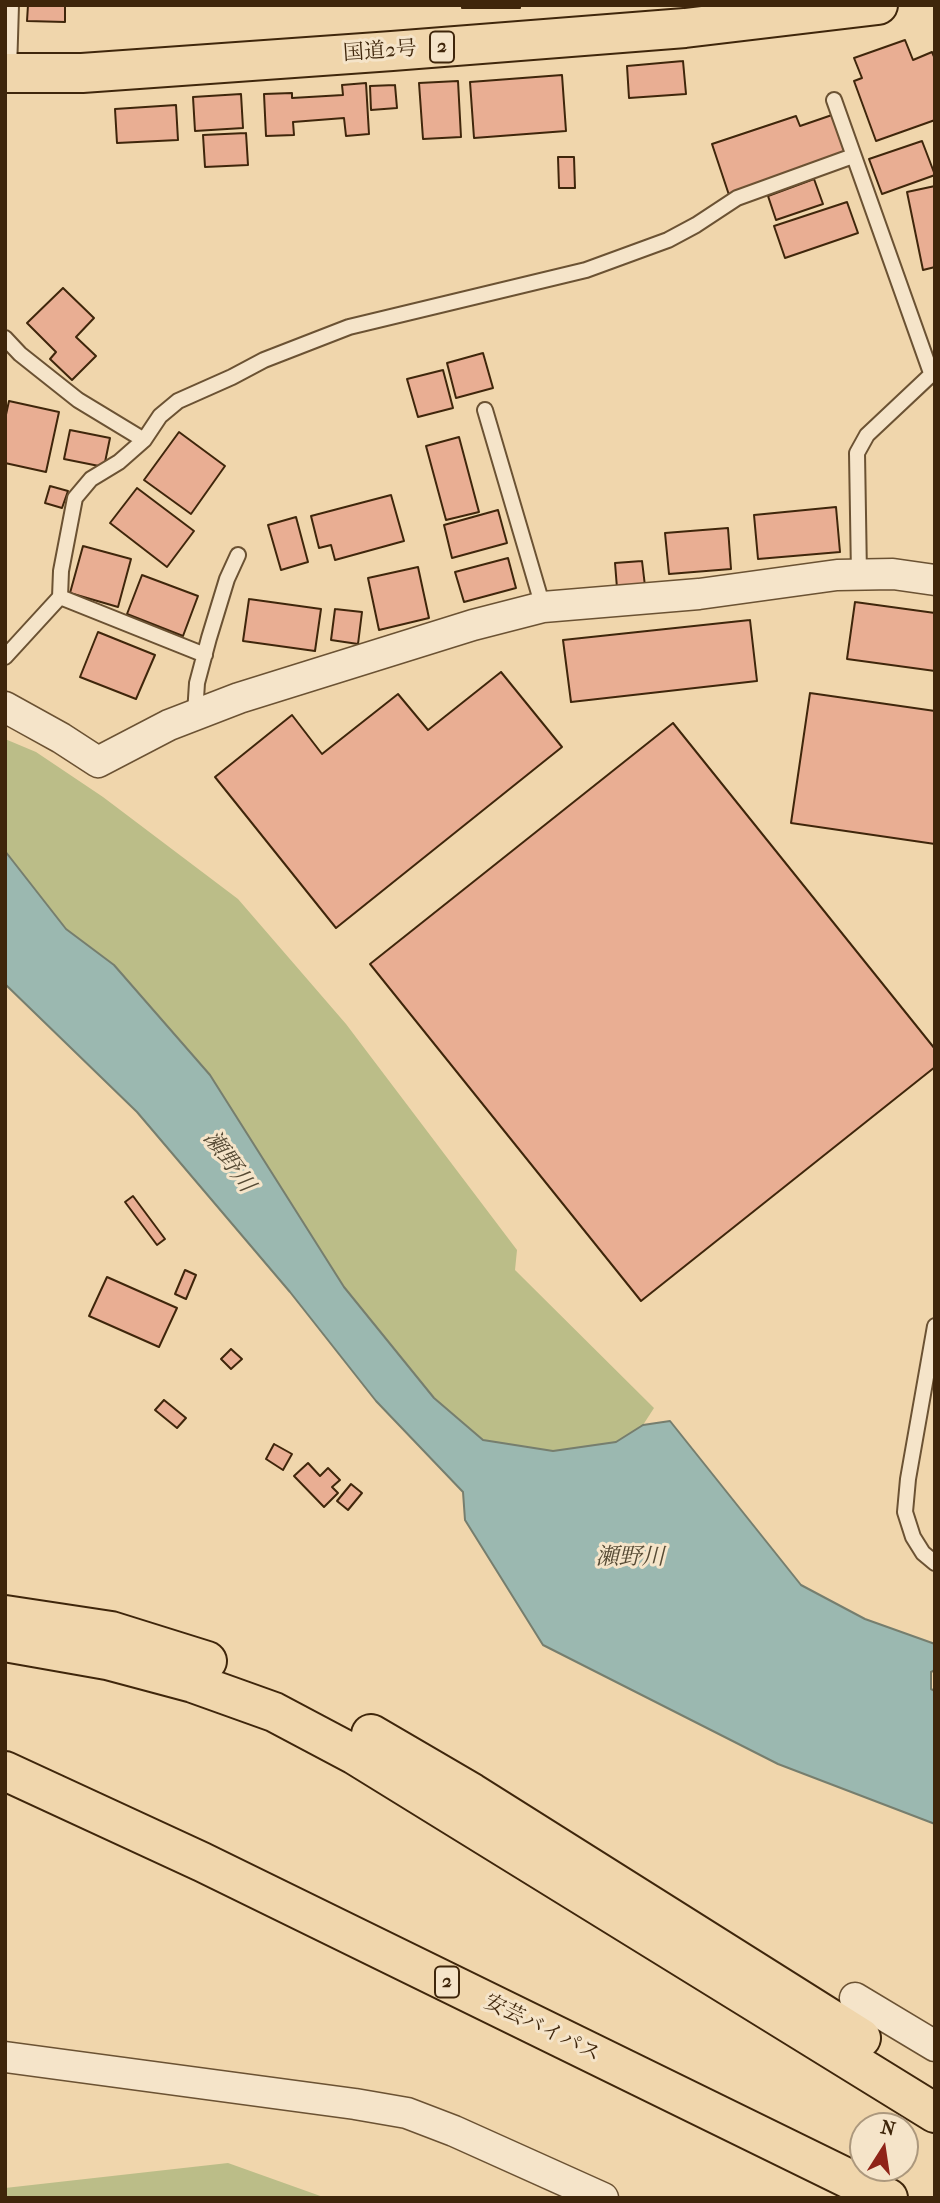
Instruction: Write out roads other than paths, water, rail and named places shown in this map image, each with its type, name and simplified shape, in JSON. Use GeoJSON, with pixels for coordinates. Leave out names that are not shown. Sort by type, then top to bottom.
{"type":"FeatureCollection","features":[{"type":"Feature","properties":{"kind":"highway","name":"国道2号"},"geometry":{"type":"LineString","coordinates":[[7,72],[82,73],[392,51],[685,28],[878,5]]}},
{"type":"Feature","properties":{"kind":"highway"},"geometry":{"type":"LineString","coordinates":[[5,1615],[111,1631],[201,1659],[282,1689],[366,1732],[484,1800],[935,2084]]}},
{"type":"Feature","properties":{"kind":"highway"},"geometry":{"type":"LineString","coordinates":[[5,1642],[107,1660],[194,1683],[274,1712],[355,1755],[935,2113]]}},
{"type":"Feature","properties":{"kind":"highway","name":"安芸バイパス"},"geometry":{"type":"LineString","coordinates":[[5,1771],[202,1862],[888,2198]]}},
{"type":"Feature","properties":{"kind":"street"},"geometry":{"type":"LineString","coordinates":[[5,707],[98,762],[169,725],[239,698],[473,625],[543,607],[699,594],[837,575],[892,574],[935,580]]}},
{"type":"Feature","properties":{"kind":"street"},"geometry":{"type":"LineString","coordinates":[[855,1998],[935,2046]]}},
{"type":"Feature","properties":{"kind":"street"},"geometry":{"type":"LineString","coordinates":[[5,2057],[407,2113],[454,2131],[603,2198]]}},
{"type":"Feature","properties":{"kind":"lane"},"geometry":{"type":"LineString","coordinates":[[7,72],[11,5]]}},
{"type":"Feature","properties":{"kind":"lane"},"geometry":{"type":"LineString","coordinates":[[834,100],[933,372],[867,435],[857,453],[859,575]]}},
{"type":"Feature","properties":{"kind":"lane"},"geometry":{"type":"LineString","coordinates":[[5,656],[60,597],[61,571],[75,498],[91,479],[119,462],[144,440],[160,416],[178,401],[264,360],[349,327],[586,270],[668,240],[737,198],[853,156]]}},
{"type":"Feature","properties":{"kind":"lane"},"geometry":{"type":"LineString","coordinates":[[5,338],[20,354],[78,400],[144,440]]}},
{"type":"Feature","properties":{"kind":"lane"},"geometry":{"type":"LineString","coordinates":[[485,410],[543,607]]}},
{"type":"Feature","properties":{"kind":"lane"},"geometry":{"type":"LineString","coordinates":[[195,714],[197,683],[227,579],[238,555]]}},
{"type":"Feature","properties":{"kind":"lane"},"geometry":{"type":"LineString","coordinates":[[60,597],[205,655]]}},
{"type":"Feature","properties":{"kind":"lane"},"geometry":{"type":"LineString","coordinates":[[935,1326],[908,1479],[905,1512],[913,1537],[923,1553],[935,1563]]}},
{"type":"Feature","properties":{"kind":"water","name":"瀬野川"},"geometry":{"type":"Polygon","coordinates":[[[5,851],[66,929],[114,965],[210,1075],[344,1287],[434,1398],[483,1440],[553,1451],[616,1442],[643,1425],[670,1421],[801,1585],[865,1619],[935,1644],[935,1670],[931,1672],[931,1689],[935,1691],[935,1824],[778,1764],[543,1645],[465,1520],[463,1492],[376,1401],[290,1292],[137,1112],[5,984],[5,851]]]}}]}
